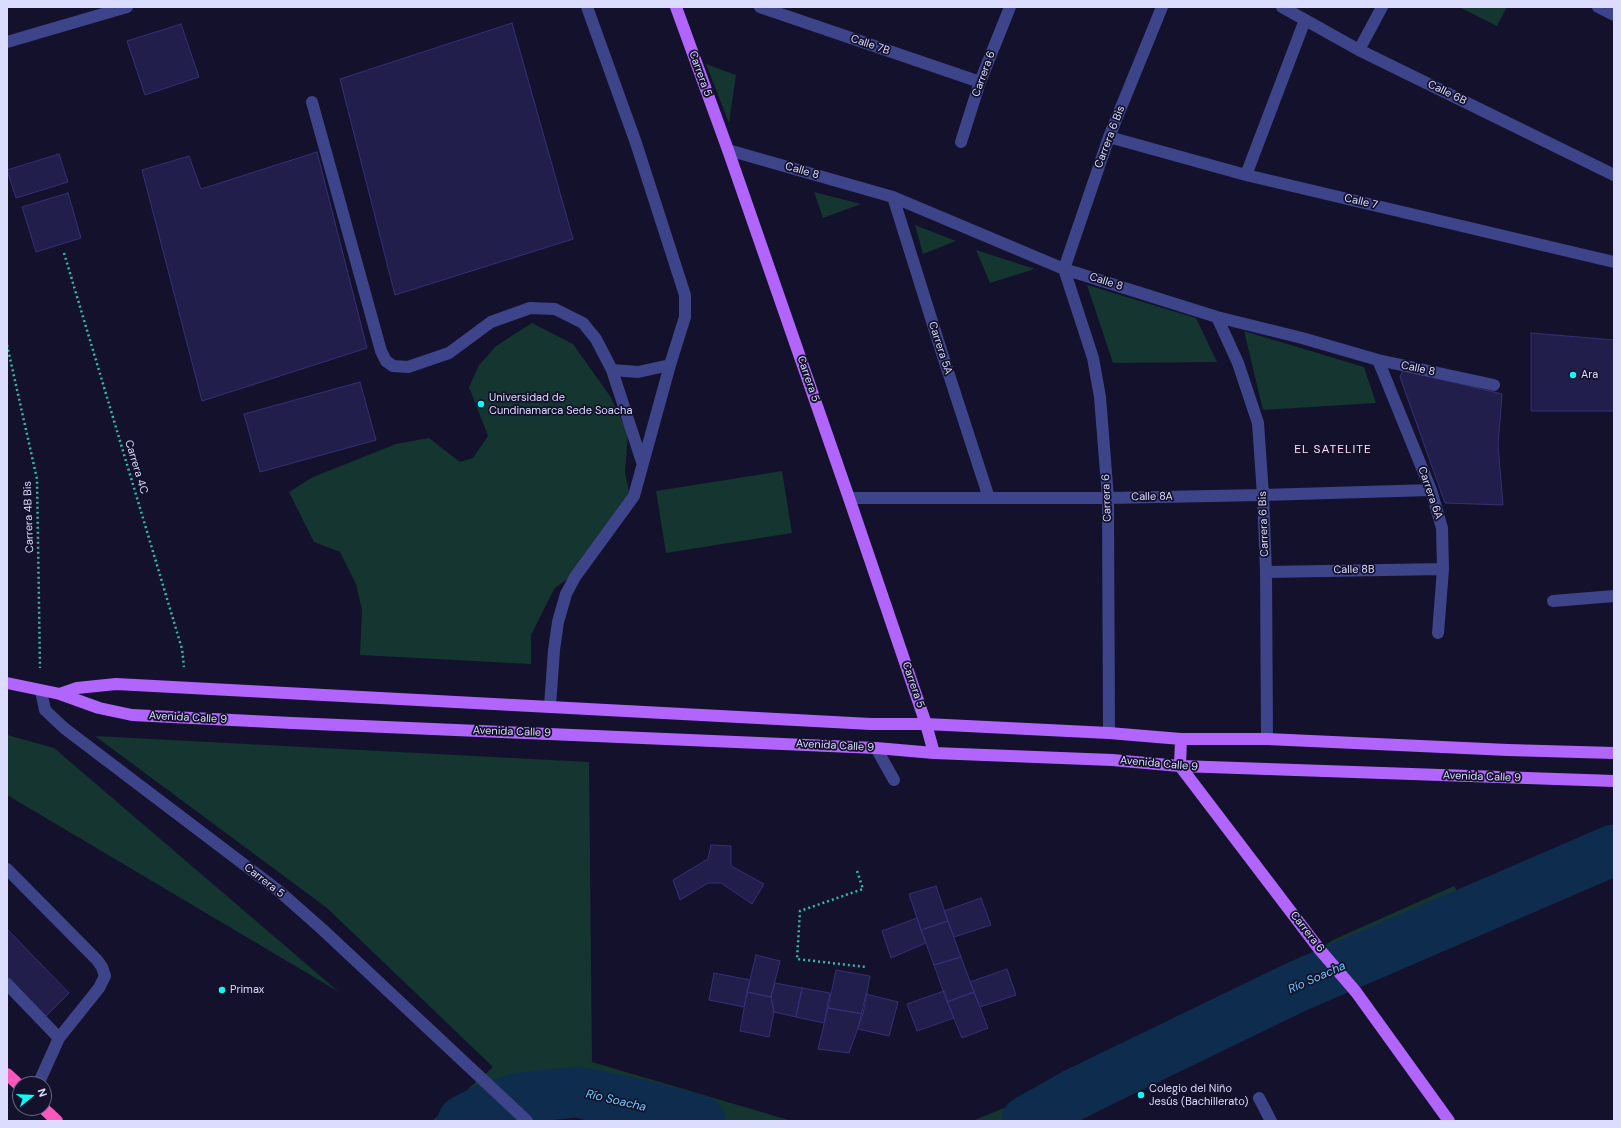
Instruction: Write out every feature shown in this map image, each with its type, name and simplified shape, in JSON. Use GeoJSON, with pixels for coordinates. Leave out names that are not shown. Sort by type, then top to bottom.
{"type":"FeatureCollection","features":[{"type":"Feature","properties":{"kind":"main road","name":"Carrera 5"},"geometry":{"type":"LineString","coordinates":[[676,7],[728,150],[849,498],[926,724],[934,753]]}},
{"type":"Feature","properties":{"kind":"main road","name":"Avenida Calle 9"},"geometry":{"type":"LineString","coordinates":[[7,683],[60,694],[99,708],[132,715],[876,748],[934,753],[1112,760],[1180,766],[1614,781]]}},
{"type":"Feature","properties":{"kind":"main road","name":"Avenida Calle 9"},"geometry":{"type":"LineString","coordinates":[[60,694],[77,688],[116,684],[871,724],[926,724],[1109,733],[1181,739],[1267,739],[1508,750],[1614,753]]}},
{"type":"Feature","properties":{"kind":"main road"},"geometry":{"type":"LineString","coordinates":[[1180,766],[1181,739]]}},
{"type":"Feature","properties":{"kind":"main road","name":"Carrera 6"},"geometry":{"type":"LineString","coordinates":[[1180,766],[1320,950],[1356,992],[1449,1121]]}},
{"type":"Feature","properties":{"kind":"street"},"geometry":{"type":"LineString","coordinates":[[7,42],[127,7]]}},
{"type":"Feature","properties":{"kind":"street"},"geometry":{"type":"LineString","coordinates":[[550,706],[554,650],[558,622],[566,594],[575,577],[634,496],[642,462],[685,317],[685,295],[636,143],[587,7]]}},
{"type":"Feature","properties":{"kind":"street","name":"Calle 7B"},"geometry":{"type":"LineString","coordinates":[[760,7],[980,82]]}},
{"type":"Feature","properties":{"kind":"street","name":"Carrera 6"},"geometry":{"type":"LineString","coordinates":[[961,142],[980,82],[1010,7]]}},
{"type":"Feature","properties":{"kind":"street","name":"Carrera 6 Bis"},"geometry":{"type":"LineString","coordinates":[[1064,269],[1109,137],[1162,7]]}},
{"type":"Feature","properties":{"kind":"street","name":"Calle 6B"},"geometry":{"type":"LineString","coordinates":[[1282,7],[1359,50],[1614,175]]}},
{"type":"Feature","properties":{"kind":"street"},"geometry":{"type":"LineString","coordinates":[[1359,50],[1382,7]]}},
{"type":"Feature","properties":{"kind":"street"},"geometry":{"type":"LineString","coordinates":[[1598,7],[1614,15]]}},
{"type":"Feature","properties":{"kind":"street"},"geometry":{"type":"LineString","coordinates":[[1246,175],[1305,20]]}},
{"type":"Feature","properties":{"kind":"street"},"geometry":{"type":"LineString","coordinates":[[312,102],[381,351],[386,361],[393,366],[408,367],[449,353],[491,322],[530,308],[555,309],[583,323],[596,339],[612,370],[642,462]]}},
{"type":"Feature","properties":{"kind":"street","name":"Calle 7"},"geometry":{"type":"LineString","coordinates":[[1109,137],[1246,175],[1614,262]]}},
{"type":"Feature","properties":{"kind":"street","name":"Calle 8"},"geometry":{"type":"LineString","coordinates":[[728,150],[894,197],[1064,269],[1217,317],[1302,338],[1378,360],[1494,385]]}},
{"type":"Feature","properties":{"kind":"street","name":"Carrera 5A"},"geometry":{"type":"LineString","coordinates":[[894,197],[941,350],[989,498]]}},
{"type":"Feature","properties":{"kind":"street","name":"Carrera 6"},"geometry":{"type":"LineString","coordinates":[[1064,269],[1095,366],[1100,397],[1108,498],[1109,733]]}},
{"type":"Feature","properties":{"kind":"street","name":"Carrera 6 Bis"},"geometry":{"type":"LineString","coordinates":[[1217,317],[1238,363],[1258,423],[1266,572],[1267,739]]}},
{"type":"Feature","properties":{"kind":"street","name":"Carrera 6A"},"geometry":{"type":"LineString","coordinates":[[1378,360],[1431,490],[1442,528],[1443,569],[1438,633]]}},
{"type":"Feature","properties":{"kind":"street"},"geometry":{"type":"LineString","coordinates":[[612,370],[638,372],[670,365]]}},
{"type":"Feature","properties":{"kind":"street","name":"Calle 8A"},"geometry":{"type":"LineString","coordinates":[[849,498],[1108,498],[1263,496],[1431,490]]}},
{"type":"Feature","properties":{"kind":"street","name":"Calle 8B"},"geometry":{"type":"LineString","coordinates":[[1266,572],[1443,569]]}},
{"type":"Feature","properties":{"kind":"street"},"geometry":{"type":"LineString","coordinates":[[1553,601],[1614,596]]}},
{"type":"Feature","properties":{"kind":"street","name":"Carrera 5"},"geometry":{"type":"LineString","coordinates":[[41,691],[45,710],[64,728],[279,891],[523,1117]]}},
{"type":"Feature","properties":{"kind":"street"},"geometry":{"type":"LineString","coordinates":[[876,748],[894,780]]}},
{"type":"Feature","properties":{"kind":"street"},"geometry":{"type":"LineString","coordinates":[[7,870],[97,960],[102,967],[105,976],[99,988],[59,1038],[42,1076]]}},
{"type":"Feature","properties":{"kind":"street"},"geometry":{"type":"LineString","coordinates":[[7,984],[59,1038]]}},
{"type":"Feature","properties":{"kind":"street"},"geometry":{"type":"LineString","coordinates":[[1259,1098],[1271,1121]]}},
{"type":"Feature","properties":{"kind":"path","name":"Carrera 4C"},"geometry":{"type":"LineString","coordinates":[[64,252],[182,649],[186,688]]}},
{"type":"Feature","properties":{"kind":"path","name":"Carrera 4B Bis"},"geometry":{"type":"LineString","coordinates":[[7,345],[37,479],[41,691]]}},
{"type":"Feature","properties":{"kind":"path"},"geometry":{"type":"LineString","coordinates":[[857,871],[863,889],[800,911],[797,959],[866,967]]}},
{"type":"Feature","properties":{"kind":"green space"},"geometry":{"type":"Polygon","coordinates":[[[1459,7],[1507,7],[1497,26],[1459,7]]]}},
{"type":"Feature","properties":{"kind":"green space"},"geometry":{"type":"Polygon","coordinates":[[[706,64],[736,75],[729,123],[706,64]]]}},
{"type":"Feature","properties":{"kind":"green space"},"geometry":{"type":"Polygon","coordinates":[[[814,192],[861,204],[823,218],[814,192]]]}},
{"type":"Feature","properties":{"kind":"green space"},"geometry":{"type":"Polygon","coordinates":[[[915,225],[956,241],[923,254],[915,225]]]}},
{"type":"Feature","properties":{"kind":"green space"},"geometry":{"type":"Polygon","coordinates":[[[976,250],[1035,269],[990,283],[976,250]]]}},
{"type":"Feature","properties":{"kind":"green space"},"geometry":{"type":"Polygon","coordinates":[[[1087,285],[1196,318],[1217,362],[1113,363],[1087,285]]]}},
{"type":"Feature","properties":{"kind":"green space"},"geometry":{"type":"Polygon","coordinates":[[[532,323],[573,344],[610,396],[628,433],[625,473],[630,495],[571,576],[554,589],[531,635],[531,664],[360,655],[362,610],[356,584],[340,552],[314,542],[289,492],[313,477],[396,444],[429,438],[460,462],[473,458],[488,436],[469,387],[479,365],[496,346],[532,323]]]}},
{"type":"Feature","properties":{"kind":"green space"},"geometry":{"type":"Polygon","coordinates":[[[1244,331],[1364,367],[1376,403],[1263,410],[1244,331]]]}},
{"type":"Feature","properties":{"kind":"green space"},"geometry":{"type":"Polygon","coordinates":[[[782,471],[792,533],[666,553],[656,491],[782,471]]]}},
{"type":"Feature","properties":{"kind":"green space"},"geometry":{"type":"Polygon","coordinates":[[[7,735],[54,748],[339,992],[7,795],[7,735]]]}},
{"type":"Feature","properties":{"kind":"green space"},"geometry":{"type":"Polygon","coordinates":[[[95,736],[589,762],[592,1062],[792,1121],[587,1121],[570,1115],[527,1121],[432,1121],[493,1067],[327,908],[95,736]]]}},
{"type":"Feature","properties":{"kind":"green space"},"geometry":{"type":"Polygon","coordinates":[[[1614,828],[1614,864],[1439,938],[1259,1028],[1079,1121],[972,1121],[1061,1085],[1256,992],[1333,940],[1454,886],[1464,901],[1614,828]]]}},
{"type":"Feature","properties":{"kind":"building"},"geometry":{"type":"Polygon","coordinates":[[[512,23],[573,239],[395,295],[340,79],[512,23]]]}},
{"type":"Feature","properties":{"kind":"building"},"geometry":{"type":"Polygon","coordinates":[[[181,24],[199,77],[145,95],[127,41],[181,24]]]}},
{"type":"Feature","properties":{"kind":"building"},"geometry":{"type":"Polygon","coordinates":[[[317,152],[367,348],[202,401],[142,170],[189,156],[201,189],[317,152]]]}},
{"type":"Feature","properties":{"kind":"building"},"geometry":{"type":"Polygon","coordinates":[[[59,154],[68,182],[16,198],[7,170],[59,154]]]}},
{"type":"Feature","properties":{"kind":"building"},"geometry":{"type":"Polygon","coordinates":[[[68,193],[81,238],[36,252],[22,207],[68,193]]]}},
{"type":"Feature","properties":{"kind":"building","name":"Ara"},"geometry":{"type":"Polygon","coordinates":[[[1531,333],[1614,340],[1614,411],[1531,411],[1531,333]]]}},
{"type":"Feature","properties":{"kind":"building"},"geometry":{"type":"Polygon","coordinates":[[[1403,370],[1502,394],[1498,445],[1503,505],[1445,503],[1400,377],[1403,370]]]}},
{"type":"Feature","properties":{"kind":"building"},"geometry":{"type":"Polygon","coordinates":[[[360,382],[376,440],[260,472],[244,414],[360,382]]]}},
{"type":"Feature","properties":{"kind":"building"},"geometry":{"type":"Polygon","coordinates":[[[711,845],[731,846],[731,866],[764,884],[752,904],[721,883],[708,883],[680,900],[673,880],[708,859],[711,845]]]}},
{"type":"Feature","properties":{"kind":"building"},"geometry":{"type":"Polygon","coordinates":[[[936,886],[948,921],[921,930],[909,894],[936,886]]]}},
{"type":"Feature","properties":{"kind":"building"},"geometry":{"type":"Polygon","coordinates":[[[981,898],[991,925],[954,937],[944,911],[981,898]]]}},
{"type":"Feature","properties":{"kind":"building"},"geometry":{"type":"Polygon","coordinates":[[[917,918],[926,943],[891,958],[882,931],[917,918]]]}},
{"type":"Feature","properties":{"kind":"building"},"geometry":{"type":"Polygon","coordinates":[[[948,921],[961,957],[934,965],[921,930],[948,921]]]}},
{"type":"Feature","properties":{"kind":"building"},"geometry":{"type":"Polygon","coordinates":[[[7,929],[69,993],[46,1016],[7,976],[7,929]]]}},
{"type":"Feature","properties":{"kind":"building"},"geometry":{"type":"Polygon","coordinates":[[[756,955],[780,961],[771,997],[747,992],[756,955]]]}},
{"type":"Feature","properties":{"kind":"building"},"geometry":{"type":"Polygon","coordinates":[[[961,957],[974,992],[947,1002],[934,965],[961,957]]]}},
{"type":"Feature","properties":{"kind":"building"},"geometry":{"type":"Polygon","coordinates":[[[1007,969],[1016,995],[980,1007],[970,982],[1007,969]]]}},
{"type":"Feature","properties":{"kind":"building"},"geometry":{"type":"Polygon","coordinates":[[[836,970],[870,976],[863,1014],[828,1008],[836,970]]]}},
{"type":"Feature","properties":{"kind":"building"},"geometry":{"type":"Polygon","coordinates":[[[714,973],[750,980],[744,1007],[709,1000],[714,973]]]}},
{"type":"Feature","properties":{"kind":"building"},"geometry":{"type":"Polygon","coordinates":[[[775,983],[802,988],[796,1017],[774,1012],[771,997],[775,983]]]}},
{"type":"Feature","properties":{"kind":"building"},"geometry":{"type":"Polygon","coordinates":[[[802,988],[830,993],[824,1023],[796,1017],[802,988]]]}},
{"type":"Feature","properties":{"kind":"building"},"geometry":{"type":"Polygon","coordinates":[[[944,991],[954,1018],[917,1031],[907,1004],[944,991]]]}},
{"type":"Feature","properties":{"kind":"building"},"geometry":{"type":"Polygon","coordinates":[[[747,992],[771,997],[774,1012],[769,1037],[740,1031],[747,992]]]}},
{"type":"Feature","properties":{"kind":"building"},"geometry":{"type":"Polygon","coordinates":[[[974,992],[988,1028],[962,1038],[947,1002],[974,992]]]}},
{"type":"Feature","properties":{"kind":"building"},"geometry":{"type":"Polygon","coordinates":[[[866,994],[898,1002],[889,1036],[858,1029],[866,994]]]}},
{"type":"Feature","properties":{"kind":"building"},"geometry":{"type":"Polygon","coordinates":[[[828,1008],[863,1014],[849,1053],[818,1049],[828,1008]]]}},
{"type":"Feature","properties":{"kind":"waterway","name":"Río Soacha"},"geometry":{"type":"LineString","coordinates":[[1027,1121],[1075,1094],[1296,987],[1614,850]]}},
{"type":"Feature","properties":{"kind":"waterway","name":"Río Soacha"},"geometry":{"type":"LineString","coordinates":[[463,1121],[482,1111],[519,1098],[577,1092],[640,1105],[700,1121]]}},
{"type":"Feature","properties":{"kind":"place","name":"Ara"},"geometry":{"type":"Point","coordinates":[1573,375]}},
{"type":"Feature","properties":{"kind":"place","name":"Universidad de Cundinamarca Sede Soacha"},"geometry":{"type":"Point","coordinates":[481,404]}},
{"type":"Feature","properties":{"kind":"place","name":"Primax"},"geometry":{"type":"Point","coordinates":[222,990]}},
{"type":"Feature","properties":{"kind":"place","name":"Colegio del Niño Jesús (Bachillerato)"},"geometry":{"type":"Point","coordinates":[1141,1095]}},
{"type":"Feature","properties":{"kind":"district","name":"EL SATELITE"},"geometry":{"type":"Point","coordinates":[1333,450]}}]}
